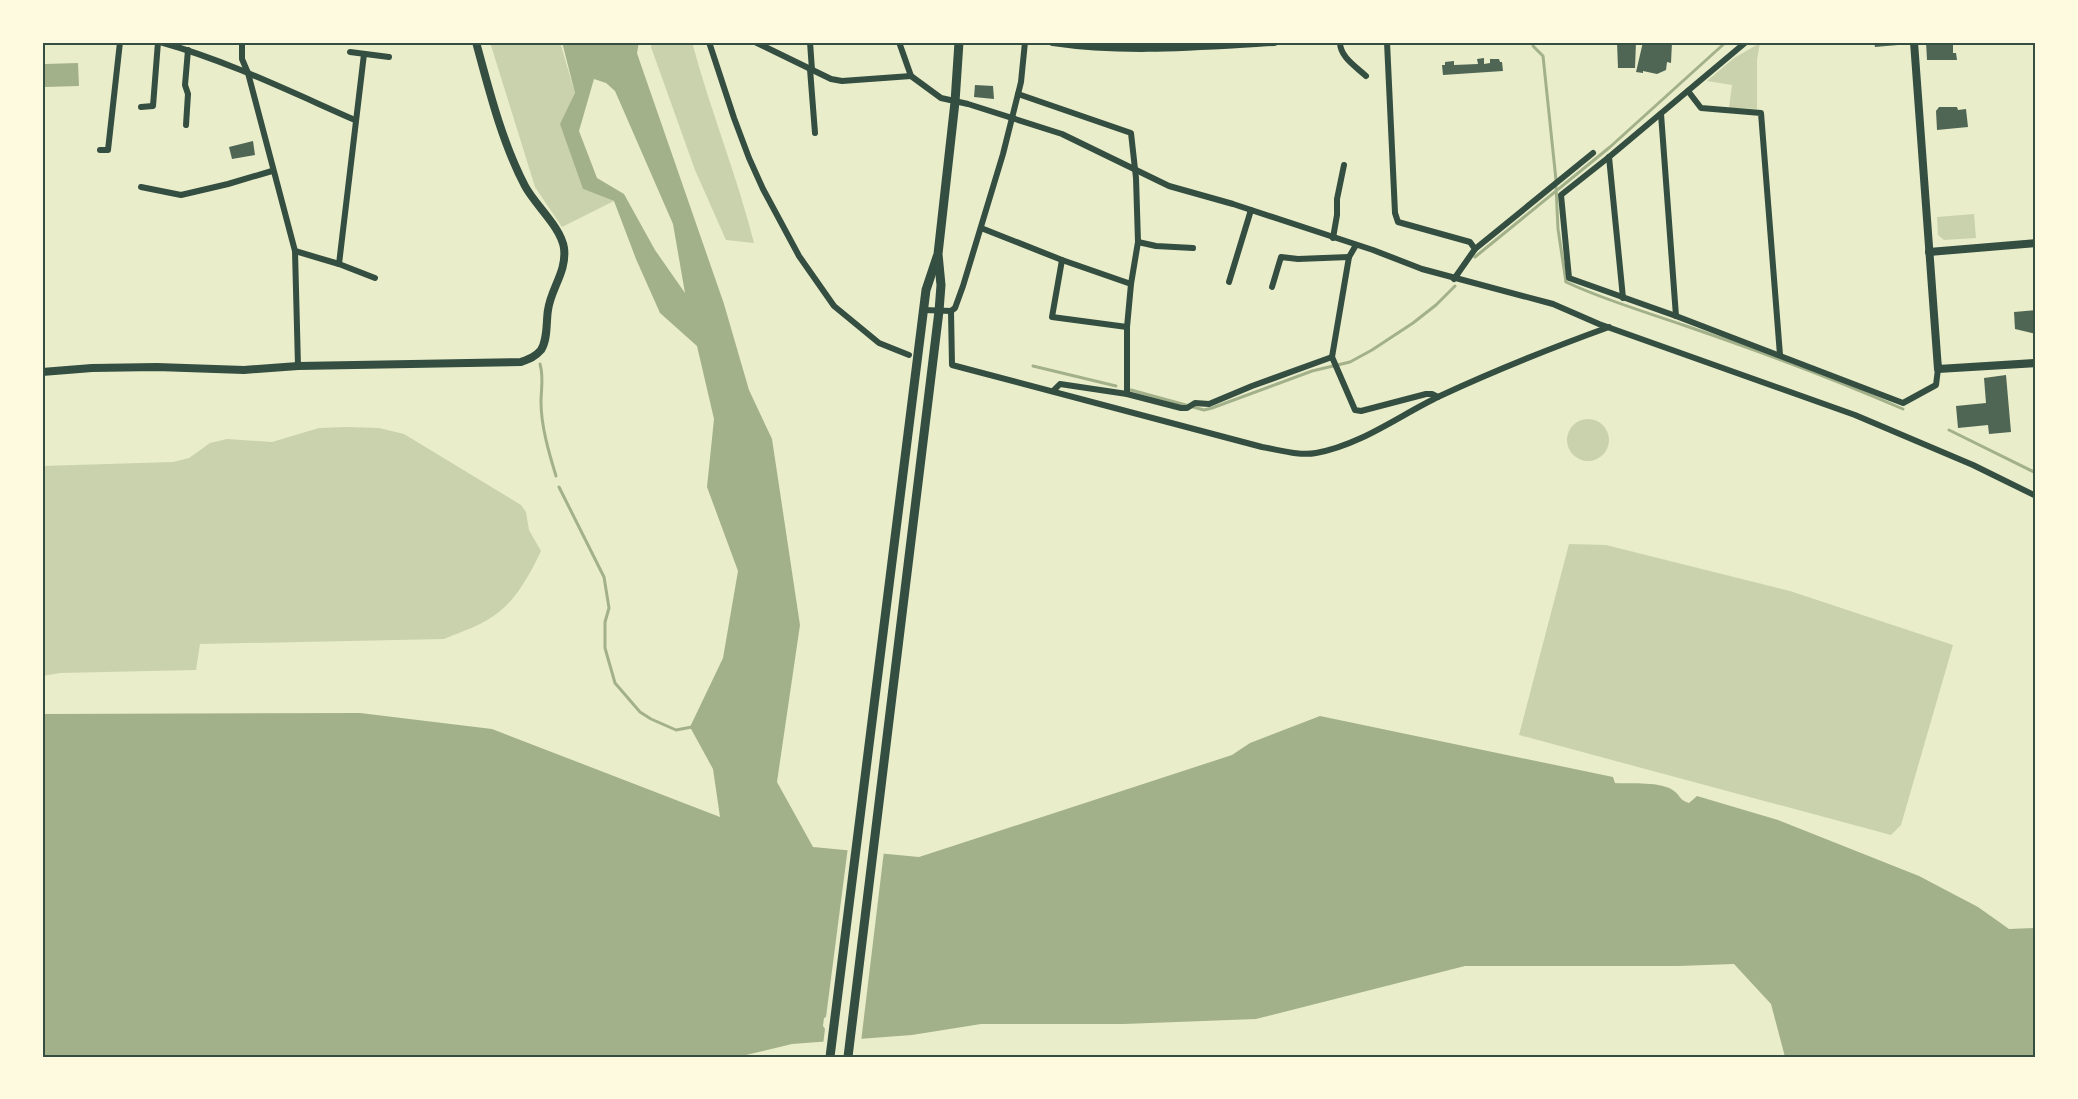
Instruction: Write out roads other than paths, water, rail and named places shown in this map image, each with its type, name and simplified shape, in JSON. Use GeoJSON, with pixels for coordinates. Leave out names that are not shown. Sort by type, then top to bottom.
{"type":"FeatureCollection","features":[{"type":"Feature","properties":{"kind":"highway"},"geometry":{"type":"LineString","coordinates":[[848,1057],[939,311],[938,254],[955,102],[959,42]]}},
{"type":"Feature","properties":{"kind":"highway"},"geometry":{"type":"LineString","coordinates":[[830,1057],[926,290],[938,254]]}},
{"type":"Feature","properties":{"kind":"main road"},"geometry":{"type":"LineString","coordinates":[[1053,42],[1083,46],[1151,47],[1274,42]]}},
{"type":"Feature","properties":{"kind":"street"},"geometry":{"type":"LineString","coordinates":[[115,151],[104,150],[120,42]]}},
{"type":"Feature","properties":{"kind":"street"},"geometry":{"type":"LineString","coordinates":[[141,107],[153,106],[159,42],[188,50],[248,73],[355,120]]}},
{"type":"Feature","properties":{"kind":"street"},"geometry":{"type":"LineString","coordinates":[[242,42],[242,59],[248,73],[272,171],[295,251],[298,366]]}},
{"type":"Feature","properties":{"kind":"street"},"geometry":{"type":"LineString","coordinates":[[42,372],[92,368],[157,367],[244,370],[298,366],[521,362],[533,358],[542,349],[548,308],[561,277],[564,249],[561,238],[530,194],[513,158],[476,42]]}},
{"type":"Feature","properties":{"kind":"street"},"geometry":{"type":"LineString","coordinates":[[709,42],[749,158],[799,256],[834,306],[879,343],[909,355]]}},
{"type":"Feature","properties":{"kind":"street"},"geometry":{"type":"LineString","coordinates":[[755,42],[831,79],[842,81],[911,76]]}},
{"type":"Feature","properties":{"kind":"street"},"geometry":{"type":"LineString","coordinates":[[810,42],[815,133]]}},
{"type":"Feature","properties":{"kind":"street"},"geometry":{"type":"LineString","coordinates":[[899,42],[911,76],[941,98],[1079,141],[1134,171],[1169,186],[1251,210],[1454,279],[1553,304],[1609,327],[1856,415],[1973,465],[2036,496]]}},
{"type":"Feature","properties":{"kind":"street"},"geometry":{"type":"LineString","coordinates":[[1025,42],[1018,94],[981,228],[959,298],[951,311],[952,366],[1262,447],[1314,453],[1336,448],[1364,436],[1438,397],[1525,358],[1609,327]]}},
{"type":"Feature","properties":{"kind":"street"},"geometry":{"type":"LineString","coordinates":[[1340,42],[1343,55],[1366,76]]}},
{"type":"Feature","properties":{"kind":"street"},"geometry":{"type":"LineString","coordinates":[[1387,42],[1391,146],[1398,222],[1470,242],[1475,249]]}},
{"type":"Feature","properties":{"kind":"street"},"geometry":{"type":"LineString","coordinates":[[1746,42],[1560,195],[1569,278],[1676,316],[1903,403],[1936,385],[1938,369],[1914,42]]}},
{"type":"Feature","properties":{"kind":"street"},"geometry":{"type":"LineString","coordinates":[[186,125],[188,94],[185,85],[188,50]]}},
{"type":"Feature","properties":{"kind":"street"},"geometry":{"type":"LineString","coordinates":[[350,52],[389,57]]}},
{"type":"Feature","properties":{"kind":"street"},"geometry":{"type":"LineString","coordinates":[[339,264],[364,54]]}},
{"type":"Feature","properties":{"kind":"street"},"geometry":{"type":"LineString","coordinates":[[1688,91],[1701,108],[1761,113],[1780,355]]}},
{"type":"Feature","properties":{"kind":"street"},"geometry":{"type":"LineString","coordinates":[[1018,94],[1131,133],[1138,242],[1127,327],[1127,394]]}},
{"type":"Feature","properties":{"kind":"street"},"geometry":{"type":"LineString","coordinates":[[1661,114],[1676,316]]}},
{"type":"Feature","properties":{"kind":"street"},"geometry":{"type":"LineString","coordinates":[[1454,279],[1475,249],[1593,153]]}},
{"type":"Feature","properties":{"kind":"street"},"geometry":{"type":"LineString","coordinates":[[1610,156],[1623,298]]}},
{"type":"Feature","properties":{"kind":"street"},"geometry":{"type":"LineString","coordinates":[[1333,237],[1344,165]]}},
{"type":"Feature","properties":{"kind":"street"},"geometry":{"type":"LineString","coordinates":[[141,187],[181,195],[272,171]]}},
{"type":"Feature","properties":{"kind":"street"},"geometry":{"type":"LineString","coordinates":[[1228,282],[1251,210]]}},
{"type":"Feature","properties":{"kind":"street"},"geometry":{"type":"LineString","coordinates":[[981,228],[1131,284]]}},
{"type":"Feature","properties":{"kind":"street"},"geometry":{"type":"LineString","coordinates":[[1138,242],[1156,246],[1193,248]]}},
{"type":"Feature","properties":{"kind":"street"},"geometry":{"type":"LineString","coordinates":[[1929,252],[2036,243]]}},
{"type":"Feature","properties":{"kind":"street"},"geometry":{"type":"LineString","coordinates":[[1356,245],[1349,257],[1334,362],[1355,411],[1425,394],[1438,397]]}},
{"type":"Feature","properties":{"kind":"street"},"geometry":{"type":"LineString","coordinates":[[295,251],[375,278]]}},
{"type":"Feature","properties":{"kind":"street"},"geometry":{"type":"LineString","coordinates":[[1272,287],[1281,257],[1298,259],[1349,257]]}},
{"type":"Feature","properties":{"kind":"street"},"geometry":{"type":"LineString","coordinates":[[1062,260],[1052,317],[1127,327]]}},
{"type":"Feature","properties":{"kind":"street"},"geometry":{"type":"LineString","coordinates":[[924,310],[951,311]]}},
{"type":"Feature","properties":{"kind":"street"},"geometry":{"type":"LineString","coordinates":[[1053,391],[1060,384],[1127,394],[1187,408],[1195,403],[1209,404],[1252,386],[1334,362]]}},
{"type":"Feature","properties":{"kind":"street"},"geometry":{"type":"LineString","coordinates":[[1938,369],[2036,363]]}},
{"type":"Feature","properties":{"kind":"waterway"},"geometry":{"type":"LineString","coordinates":[[1475,257],[1610,147],[1726,42]]}},
{"type":"Feature","properties":{"kind":"waterway"},"geometry":{"type":"LineString","coordinates":[[1533,46],[1543,56],[1556,180]]}},
{"type":"Feature","properties":{"kind":"waterway"},"geometry":{"type":"LineString","coordinates":[[1556,187],[1558,229],[1566,282],[1610,300],[1795,365],[1903,409]]}},
{"type":"Feature","properties":{"kind":"waterway"},"geometry":{"type":"LineString","coordinates":[[1131,390],[1204,410],[1212,408],[1312,371],[1350,362],[1413,323],[1455,286]]}},
{"type":"Feature","properties":{"kind":"waterway"},"geometry":{"type":"LineString","coordinates":[[540,364],[542,420],[556,476]]}},
{"type":"Feature","properties":{"kind":"waterway"},"geometry":{"type":"LineString","coordinates":[[1033,366],[1116,386]]}},
{"type":"Feature","properties":{"kind":"waterway"},"geometry":{"type":"LineString","coordinates":[[1949,430],[2036,473]]}},
{"type":"Feature","properties":{"kind":"waterway"},"geometry":{"type":"LineString","coordinates":[[559,487],[604,577],[609,608],[605,622],[605,648],[615,683],[640,712],[651,719],[676,730],[692,727]]}}]}
